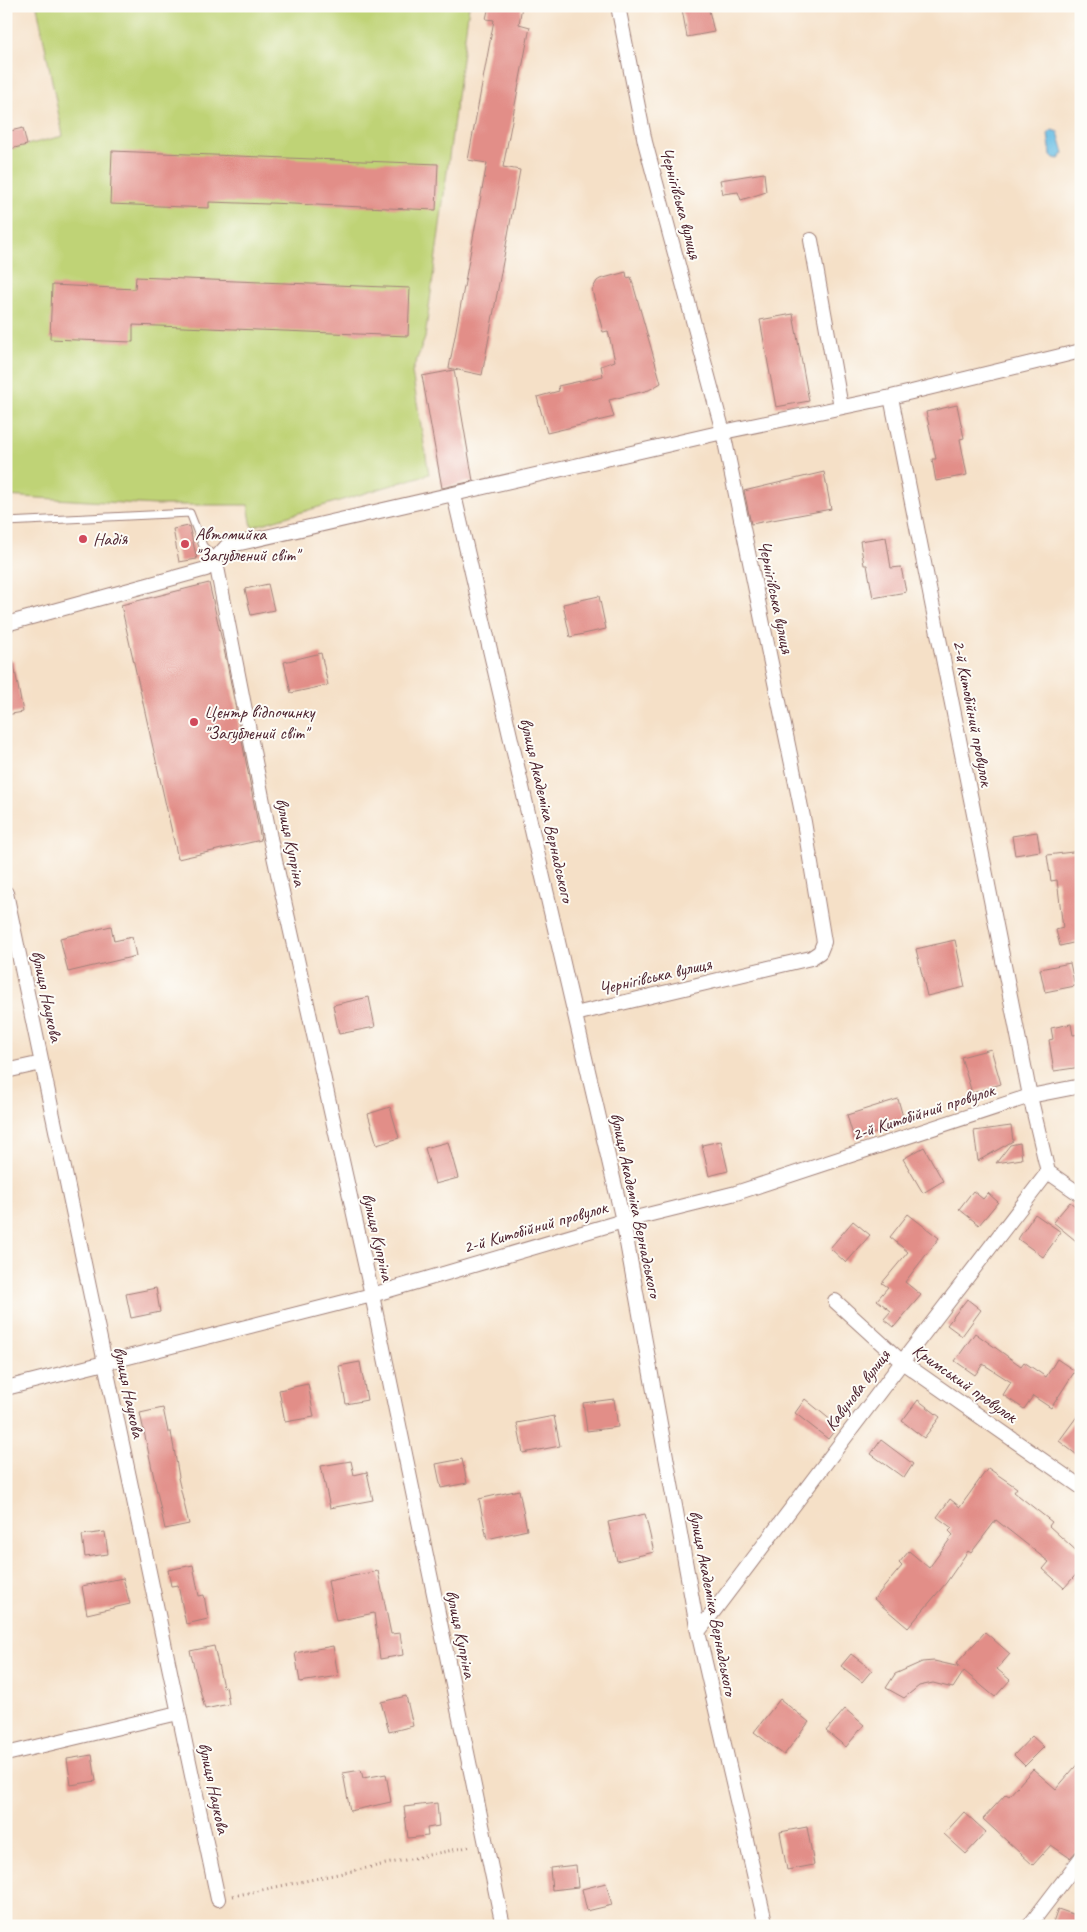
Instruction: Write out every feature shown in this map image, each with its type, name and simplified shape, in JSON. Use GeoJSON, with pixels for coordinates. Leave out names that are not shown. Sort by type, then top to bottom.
{"type":"FeatureCollection","features":[{"type":"Feature","properties":{"kind":"street","name":"Чернігівська вулиця"},"geometry":{"type":"LineString","coordinates":[[575,1014],[812,958],[816,956],[824,942],[804,822],[723,432],[645,142],[618,6]]}},
{"type":"Feature","properties":{"kind":"street"},"geometry":{"type":"LineString","coordinates":[[811,240],[841,407]]}},
{"type":"Feature","properties":{"kind":"street"},"geometry":{"type":"LineString","coordinates":[[6,624],[206,569],[226,546],[723,432],[891,397],[1081,351]]}},
{"type":"Feature","properties":{"kind":"street","name":"2-й Китобійний провулок"},"geometry":{"type":"LineString","coordinates":[[891,397],[1030,1096]]}},
{"type":"Feature","properties":{"kind":"street","name":"вулиця Академіка Вернадського"},"geometry":{"type":"LineString","coordinates":[[454,495],[623,1221],[698,1632],[766,1926]]}},
{"type":"Feature","properties":{"kind":"street","name":"вулиця Купріна"},"geometry":{"type":"LineString","coordinates":[[215,557],[270,838],[372,1294],[503,1926]]}},
{"type":"Feature","properties":{"kind":"street","name":"вулиця Наукова"},"geometry":{"type":"LineString","coordinates":[[6,893],[218,1899]]}},
{"type":"Feature","properties":{"kind":"street"},"geometry":{"type":"LineString","coordinates":[[6,1071],[42,1063]]}},
{"type":"Feature","properties":{"kind":"street","name":"2-й Китобійний провулок"},"geometry":{"type":"LineString","coordinates":[[6,1388],[372,1294],[623,1221],[736,1193],[1030,1096],[1081,1086]]}},
{"type":"Feature","properties":{"kind":"street"},"geometry":{"type":"LineString","coordinates":[[1030,1096],[1048,1172],[1081,1195]]}},
{"type":"Feature","properties":{"kind":"street","name":"Кавунова вулиця"},"geometry":{"type":"LineString","coordinates":[[698,1632],[1048,1172]]}},
{"type":"Feature","properties":{"kind":"street","name":"Кримський провулок"},"geometry":{"type":"LineString","coordinates":[[835,1301],[902,1362],[1081,1486]]}},
{"type":"Feature","properties":{"kind":"street"},"geometry":{"type":"LineString","coordinates":[[6,1754],[178,1713]]}},
{"type":"Feature","properties":{"kind":"street"},"geometry":{"type":"LineString","coordinates":[[1029,1926],[1081,1858]]}},
{"type":"Feature","properties":{"kind":"lane"},"geometry":{"type":"LineString","coordinates":[[6,522],[190,513],[202,546],[215,557]]}},
{"type":"Feature","properties":{"kind":"path"},"geometry":{"type":"LineString","coordinates":[[218,1899],[485,1843]]}},
{"type":"Feature","properties":{"kind":"green space"},"geometry":{"type":"Polygon","coordinates":[[[37,6],[469,6],[425,338],[412,372],[429,474],[252,527],[248,505],[155,505],[6,496],[6,150],[63,136],[37,6]]]}},
{"type":"Feature","properties":{"kind":"water"},"geometry":{"type":"Polygon","coordinates":[[[1052,130],[1058,132],[1064,153],[1059,159],[1051,155],[1048,134],[1052,130]]]}},
{"type":"Feature","properties":{"kind":"building"},"geometry":{"type":"Polygon","coordinates":[[[489,6],[522,6],[519,24],[530,27],[503,167],[520,170],[482,375],[449,368],[487,163],[468,160],[494,20],[486,19],[489,6]]]}},
{"type":"Feature","properties":{"kind":"building"},"geometry":{"type":"Polygon","coordinates":[[[693,6],[708,6],[714,32],[687,37],[682,9],[693,6]]]}},
{"type":"Feature","properties":{"kind":"building"},"geometry":{"type":"Polygon","coordinates":[[[23,128],[27,145],[6,150],[6,132],[23,128]]]}},
{"type":"Feature","properties":{"kind":"building"},"geometry":{"type":"Polygon","coordinates":[[[112,151],[438,164],[436,210],[269,203],[209,202],[209,208],[110,204],[112,151]]]}},
{"type":"Feature","properties":{"kind":"building"},"geometry":{"type":"Polygon","coordinates":[[[764,173],[766,192],[741,200],[738,192],[723,194],[720,180],[764,173]]]}},
{"type":"Feature","properties":{"kind":"building"},"geometry":{"type":"Polygon","coordinates":[[[626,272],[627,278],[631,277],[661,383],[649,390],[609,400],[614,417],[547,433],[537,397],[559,391],[558,386],[603,376],[601,366],[615,361],[608,331],[603,332],[592,290],[600,279],[626,272]]]}},
{"type":"Feature","properties":{"kind":"building"},"geometry":{"type":"Polygon","coordinates":[[[136,277],[410,288],[408,336],[133,325],[133,342],[50,339],[52,285],[135,289],[136,277]]]}},
{"type":"Feature","properties":{"kind":"building"},"geometry":{"type":"Polygon","coordinates":[[[793,314],[809,401],[776,407],[760,320],[793,314]]]}},
{"type":"Feature","properties":{"kind":"building"},"geometry":{"type":"Polygon","coordinates":[[[454,370],[473,481],[442,488],[422,376],[454,370]]]}},
{"type":"Feature","properties":{"kind":"building"},"geometry":{"type":"Polygon","coordinates":[[[957,405],[964,438],[960,439],[967,475],[936,481],[932,459],[936,459],[926,412],[957,405]]]}},
{"type":"Feature","properties":{"kind":"building"},"geometry":{"type":"Polygon","coordinates":[[[824,472],[831,509],[751,524],[744,491],[824,472]]]}},
{"type":"Feature","properties":{"kind":"building","name":"Автомийка \"Загублений світ\""},"geometry":{"type":"Polygon","coordinates":[[[189,526],[197,559],[179,562],[173,529],[189,526]]]}},
{"type":"Feature","properties":{"kind":"building"},"geometry":{"type":"Polygon","coordinates":[[[886,537],[891,568],[901,567],[906,592],[873,598],[860,541],[886,537]]]}},
{"type":"Feature","properties":{"kind":"building","name":"Центр відпочинку \"Загублений світ\""},"geometry":{"type":"Polygon","coordinates":[[[209,583],[227,663],[261,840],[178,859],[121,605],[209,583]]]}},
{"type":"Feature","properties":{"kind":"building"},"geometry":{"type":"Polygon","coordinates":[[[268,584],[274,610],[251,615],[245,589],[268,584]]]}},
{"type":"Feature","properties":{"kind":"building"},"geometry":{"type":"Polygon","coordinates":[[[599,596],[606,629],[570,637],[563,604],[599,596]]]}},
{"type":"Feature","properties":{"kind":"building"},"geometry":{"type":"Polygon","coordinates":[[[321,653],[328,685],[291,693],[284,662],[321,653]]]}},
{"type":"Feature","properties":{"kind":"building"},"geometry":{"type":"Polygon","coordinates":[[[13,660],[23,712],[6,715],[6,661],[13,660]]]}},
{"type":"Feature","properties":{"kind":"building"},"geometry":{"type":"Polygon","coordinates":[[[1037,832],[1040,851],[1015,855],[1012,836],[1037,832]]]}},
{"type":"Feature","properties":{"kind":"building"},"geometry":{"type":"Polygon","coordinates":[[[1081,851],[1081,908],[1077,909],[1081,926],[1081,941],[1060,946],[1056,930],[1063,928],[1057,880],[1051,881],[1047,855],[1081,851]]]}},
{"type":"Feature","properties":{"kind":"building"},"geometry":{"type":"Polygon","coordinates":[[[111,926],[114,941],[132,937],[136,956],[68,972],[60,938],[111,926]]]}},
{"type":"Feature","properties":{"kind":"building"},"geometry":{"type":"Polygon","coordinates":[[[955,940],[965,987],[927,996],[916,949],[955,940]]]}},
{"type":"Feature","properties":{"kind":"building"},"geometry":{"type":"Polygon","coordinates":[[[1070,963],[1075,986],[1045,992],[1040,969],[1070,963]]]}},
{"type":"Feature","properties":{"kind":"building"},"geometry":{"type":"Polygon","coordinates":[[[369,997],[375,1027],[339,1034],[333,1005],[369,997]]]}},
{"type":"Feature","properties":{"kind":"building"},"geometry":{"type":"Polygon","coordinates":[[[1071,1024],[1073,1035],[1081,1034],[1081,1067],[1054,1071],[1049,1040],[1053,1039],[1051,1028],[1071,1024]]]}},
{"type":"Feature","properties":{"kind":"building"},"geometry":{"type":"Polygon","coordinates":[[[991,1049],[1001,1084],[972,1093],[961,1057],[991,1049]]]}},
{"type":"Feature","properties":{"kind":"building"},"geometry":{"type":"Polygon","coordinates":[[[898,1099],[905,1124],[854,1139],[847,1115],[898,1099]]]}},
{"type":"Feature","properties":{"kind":"building"},"geometry":{"type":"Polygon","coordinates":[[[390,1107],[399,1138],[377,1145],[368,1114],[390,1107]]]}},
{"type":"Feature","properties":{"kind":"building"},"geometry":{"type":"Polygon","coordinates":[[[1011,1126],[1013,1141],[978,1161],[974,1131],[1011,1126]]]}},
{"type":"Feature","properties":{"kind":"building"},"geometry":{"type":"Polygon","coordinates":[[[721,1141],[728,1171],[709,1176],[702,1145],[721,1141]]]}},
{"type":"Feature","properties":{"kind":"building"},"geometry":{"type":"Polygon","coordinates":[[[448,1142],[458,1178],[435,1184],[425,1148],[448,1142]]]}},
{"type":"Feature","properties":{"kind":"building"},"geometry":{"type":"Polygon","coordinates":[[[1020,1143],[1022,1159],[996,1163],[1010,1145],[1020,1143]]]}},
{"type":"Feature","properties":{"kind":"building"},"geometry":{"type":"Polygon","coordinates":[[[924,1147],[943,1181],[923,1193],[903,1159],[924,1147]]]}},
{"type":"Feature","properties":{"kind":"building"},"geometry":{"type":"Polygon","coordinates":[[[973,1191],[983,1199],[988,1193],[998,1202],[979,1225],[959,1209],[973,1191]]]}},
{"type":"Feature","properties":{"kind":"building"},"geometry":{"type":"Polygon","coordinates":[[[1070,1202],[1081,1211],[1081,1245],[1053,1222],[1070,1202]]]}},
{"type":"Feature","properties":{"kind":"building"},"geometry":{"type":"Polygon","coordinates":[[[908,1214],[939,1238],[905,1282],[921,1295],[894,1327],[884,1319],[891,1311],[877,1300],[888,1287],[882,1283],[908,1252],[890,1237],[908,1214]]]}},
{"type":"Feature","properties":{"kind":"building"},"geometry":{"type":"Polygon","coordinates":[[[1035,1214],[1061,1232],[1043,1257],[1018,1239],[1035,1214]]]}},
{"type":"Feature","properties":{"kind":"building"},"geometry":{"type":"Polygon","coordinates":[[[853,1221],[870,1235],[846,1263],[830,1248],[853,1221]]]}},
{"type":"Feature","properties":{"kind":"building"},"geometry":{"type":"Polygon","coordinates":[[[156,1288],[160,1312],[131,1318],[126,1294],[156,1288]]]}},
{"type":"Feature","properties":{"kind":"building"},"geometry":{"type":"Polygon","coordinates":[[[967,1299],[981,1310],[962,1336],[947,1325],[967,1299]]]}},
{"type":"Feature","properties":{"kind":"building"},"geometry":{"type":"Polygon","coordinates":[[[975,1333],[1021,1366],[1024,1362],[1046,1377],[1057,1359],[1075,1371],[1051,1408],[1033,1396],[1024,1409],[1003,1395],[1011,1382],[983,1364],[975,1375],[955,1361],[975,1333]]]}},
{"type":"Feature","properties":{"kind":"building"},"geometry":{"type":"Polygon","coordinates":[[[360,1362],[367,1400],[346,1404],[339,1366],[360,1362]]]}},
{"type":"Feature","properties":{"kind":"building"},"geometry":{"type":"Polygon","coordinates":[[[308,1384],[314,1417],[285,1422],[279,1390],[308,1384]]]}},
{"type":"Feature","properties":{"kind":"building"},"geometry":{"type":"Polygon","coordinates":[[[614,1399],[618,1427],[587,1431],[583,1403],[614,1399]]]}},
{"type":"Feature","properties":{"kind":"building"},"geometry":{"type":"Polygon","coordinates":[[[805,1399],[838,1426],[828,1439],[795,1413],[805,1399]]]}},
{"type":"Feature","properties":{"kind":"building"},"geometry":{"type":"Polygon","coordinates":[[[918,1400],[940,1417],[924,1438],[902,1421],[918,1400]]]}},
{"type":"Feature","properties":{"kind":"building"},"geometry":{"type":"Polygon","coordinates":[[[163,1408],[168,1432],[171,1432],[178,1478],[189,1524],[165,1529],[140,1413],[163,1408]]]}},
{"type":"Feature","properties":{"kind":"building"},"geometry":{"type":"Polygon","coordinates":[[[1081,1411],[1081,1458],[1059,1441],[1081,1411]]]}},
{"type":"Feature","properties":{"kind":"building"},"geometry":{"type":"Polygon","coordinates":[[[554,1416],[560,1446],[523,1453],[517,1423],[554,1416]]]}},
{"type":"Feature","properties":{"kind":"building"},"geometry":{"type":"Polygon","coordinates":[[[881,1440],[913,1464],[904,1478],[871,1454],[881,1440]]]}},
{"type":"Feature","properties":{"kind":"building"},"geometry":{"type":"Polygon","coordinates":[[[462,1459],[467,1483],[441,1488],[436,1464],[462,1459]]]}},
{"type":"Feature","properties":{"kind":"building"},"geometry":{"type":"Polygon","coordinates":[[[351,1461],[354,1475],[367,1472],[373,1500],[330,1508],[321,1466],[351,1461]]]}},
{"type":"Feature","properties":{"kind":"building"},"geometry":{"type":"Polygon","coordinates":[[[988,1468],[1017,1488],[1014,1492],[1052,1522],[1049,1526],[1081,1555],[1081,1569],[1064,1588],[1043,1569],[1049,1562],[996,1520],[971,1553],[968,1551],[946,1583],[908,1628],[874,1599],[902,1566],[899,1563],[909,1551],[929,1568],[953,1535],[949,1531],[952,1528],[937,1517],[950,1499],[960,1507],[988,1468]]]}},
{"type":"Feature","properties":{"kind":"building"},"geometry":{"type":"Polygon","coordinates":[[[519,1490],[527,1530],[487,1539],[479,1499],[519,1490]]]}},
{"type":"Feature","properties":{"kind":"building"},"geometry":{"type":"Polygon","coordinates":[[[645,1514],[654,1552],[617,1561],[608,1522],[645,1514]]]}},
{"type":"Feature","properties":{"kind":"building"},"geometry":{"type":"Polygon","coordinates":[[[105,1532],[108,1554],[85,1557],[82,1535],[105,1532]]]}},
{"type":"Feature","properties":{"kind":"building"},"geometry":{"type":"Polygon","coordinates":[[[193,1565],[199,1596],[204,1595],[208,1619],[186,1624],[178,1585],[171,1586],[168,1570],[193,1565]]]}},
{"type":"Feature","properties":{"kind":"building"},"geometry":{"type":"Polygon","coordinates":[[[378,1571],[391,1634],[400,1633],[403,1655],[380,1659],[374,1613],[336,1621],[328,1581],[378,1571]]]}},
{"type":"Feature","properties":{"kind":"building"},"geometry":{"type":"Polygon","coordinates":[[[123,1578],[130,1604],[87,1614],[82,1586],[123,1578]]]}},
{"type":"Feature","properties":{"kind":"building"},"geometry":{"type":"Polygon","coordinates":[[[985,1632],[1010,1654],[997,1669],[1010,1680],[995,1697],[964,1671],[953,1688],[933,1683],[919,1686],[904,1698],[886,1688],[895,1674],[922,1662],[934,1661],[960,1667],[956,1664],[985,1632]]]}},
{"type":"Feature","properties":{"kind":"building"},"geometry":{"type":"Polygon","coordinates":[[[214,1646],[223,1687],[226,1686],[229,1704],[205,1709],[190,1651],[214,1646]]]}},
{"type":"Feature","properties":{"kind":"building"},"geometry":{"type":"Polygon","coordinates":[[[333,1646],[338,1676],[300,1682],[295,1653],[333,1646]]]}},
{"type":"Feature","properties":{"kind":"building"},"geometry":{"type":"Polygon","coordinates":[[[851,1654],[872,1670],[862,1682],[841,1666],[851,1654]]]}},
{"type":"Feature","properties":{"kind":"building"},"geometry":{"type":"Polygon","coordinates":[[[406,1696],[413,1726],[389,1732],[381,1702],[406,1696]]]}},
{"type":"Feature","properties":{"kind":"building"},"geometry":{"type":"Polygon","coordinates":[[[780,1699],[809,1722],[784,1755],[754,1732],[780,1699]]]}},
{"type":"Feature","properties":{"kind":"building"},"geometry":{"type":"Polygon","coordinates":[[[845,1709],[864,1725],[846,1747],[826,1731],[845,1709]]]}},
{"type":"Feature","properties":{"kind":"building"},"geometry":{"type":"Polygon","coordinates":[[[1032,1736],[1044,1747],[1025,1766],[1014,1755],[1032,1736]]]}},
{"type":"Feature","properties":{"kind":"building"},"geometry":{"type":"Polygon","coordinates":[[[92,1755],[96,1781],[71,1785],[67,1759],[92,1755]]]}},
{"type":"Feature","properties":{"kind":"building"},"geometry":{"type":"Polygon","coordinates":[[[1081,1760],[1081,1846],[1070,1858],[1051,1845],[1033,1865],[983,1819],[1006,1794],[1009,1796],[1033,1769],[1056,1789],[1081,1760]]]}},
{"type":"Feature","properties":{"kind":"building"},"geometry":{"type":"Polygon","coordinates":[[[361,1770],[363,1778],[386,1774],[391,1802],[350,1811],[343,1773],[361,1770]]]}},
{"type":"Feature","properties":{"kind":"building"},"geometry":{"type":"Polygon","coordinates":[[[437,1803],[439,1826],[427,1828],[428,1836],[408,1838],[404,1807],[437,1803]]]}},
{"type":"Feature","properties":{"kind":"building"},"geometry":{"type":"Polygon","coordinates":[[[964,1812],[986,1832],[966,1854],[944,1834],[964,1812]]]}},
{"type":"Feature","properties":{"kind":"building"},"geometry":{"type":"Polygon","coordinates":[[[807,1827],[814,1865],[787,1870],[780,1832],[807,1827]]]}},
{"type":"Feature","properties":{"kind":"building"},"geometry":{"type":"Polygon","coordinates":[[[576,1865],[578,1887],[552,1890],[550,1868],[576,1865]]]}},
{"type":"Feature","properties":{"kind":"building"},"geometry":{"type":"Polygon","coordinates":[[[606,1883],[612,1905],[587,1911],[582,1889],[606,1883]]]}},
{"type":"Feature","properties":{"kind":"building"},"geometry":{"type":"Polygon","coordinates":[[[1058,1909],[1081,1917],[1081,1926],[1052,1926],[1058,1909]]]}},
{"type":"Feature","properties":{"kind":"place","name":"Надія"},"geometry":{"type":"Point","coordinates":[83,539]}},
{"type":"Feature","properties":{"kind":"place","name":"Автомийка \"Загублений світ\""},"geometry":{"type":"Point","coordinates":[185,544]}},
{"type":"Feature","properties":{"kind":"place","name":"Центр відпочинку \"Загублений світ\""},"geometry":{"type":"Point","coordinates":[194,722]}}]}
